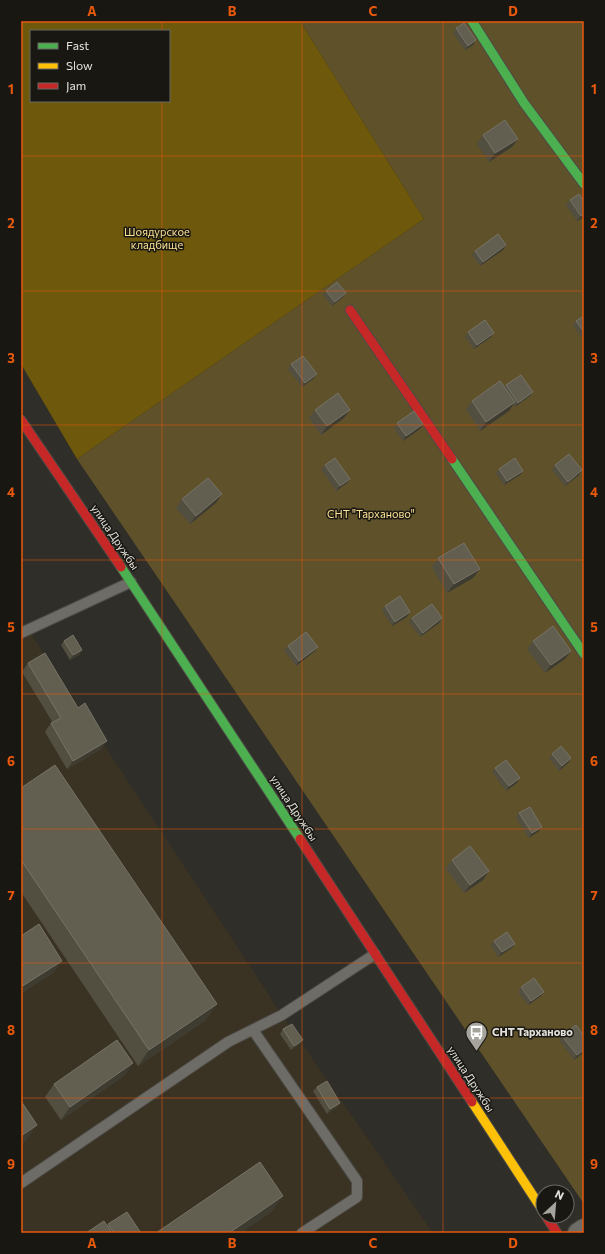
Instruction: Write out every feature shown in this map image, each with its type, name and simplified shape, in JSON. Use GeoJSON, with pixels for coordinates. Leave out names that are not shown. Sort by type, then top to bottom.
{"type":"FeatureCollection","features":[{"type":"Feature","properties":{"kind":"main road"},"geometry":{"type":"LineString","coordinates":[[472,21],[524,103],[584,184]]}},
{"type":"Feature","properties":{"kind":"main road"},"geometry":{"type":"LineString","coordinates":[[350,310],[584,654]]}},
{"type":"Feature","properties":{"kind":"main road","name":"улица Дружбы"},"geometry":{"type":"LineString","coordinates":[[21,420],[131,582],[535,1199]]}},
{"type":"Feature","properties":{"kind":"main road"},"geometry":{"type":"LineString","coordinates":[[551,1224],[557,1233]]}},
{"type":"Feature","properties":{"kind":"street"},"geometry":{"type":"LineString","coordinates":[[578,1233],[584,1229]]}},
{"type":"Feature","properties":{"kind":"lane"},"geometry":{"type":"LineString","coordinates":[[21,633],[131,582]]}},
{"type":"Feature","properties":{"kind":"lane"},"geometry":{"type":"LineString","coordinates":[[21,1183],[228,1042],[282,1015],[375,954]]}},
{"type":"Feature","properties":{"kind":"lane"},"geometry":{"type":"LineString","coordinates":[[253,1030],[357,1181],[357,1197],[302,1233]]}},
{"type":"Feature","properties":{"kind":"shaded area"},"geometry":{"type":"Polygon","coordinates":[[[21,621],[282,1015],[433,1233],[21,1233],[21,621]]]}},
{"type":"Feature","properties":{"kind":"green space","name":"Шоядурское кладбище"},"geometry":{"type":"Polygon","coordinates":[[[21,21],[300,21],[424,219],[77,459],[21,364],[21,21]]]}},
{"type":"Feature","properties":{"kind":"green space","name":"СНТ \"Тарханово\""},"geometry":{"type":"Polygon","coordinates":[[[300,21],[584,21],[584,1204],[575,1191],[575,1184],[570,1184],[77,459],[424,219],[300,21]]]}},
{"type":"Feature","properties":{"kind":"building"},"geometry":{"type":"Polygon","coordinates":[[[464,23],[476,40],[468,46],[456,28],[464,23]]]}},
{"type":"Feature","properties":{"kind":"building"},"geometry":{"type":"Polygon","coordinates":[[[505,120],[518,139],[495,153],[483,135],[505,120]]]}},
{"type":"Feature","properties":{"kind":"building"},"geometry":{"type":"Polygon","coordinates":[[[579,194],[584,202],[584,214],[581,216],[570,200],[579,194]]]}},
{"type":"Feature","properties":{"kind":"building"},"geometry":{"type":"Polygon","coordinates":[[[498,234],[506,245],[483,262],[475,251],[498,234]]]}},
{"type":"Feature","properties":{"kind":"building"},"geometry":{"type":"Polygon","coordinates":[[[337,282],[346,293],[335,302],[326,291],[337,282]]]}},
{"type":"Feature","properties":{"kind":"building"},"geometry":{"type":"Polygon","coordinates":[[[584,316],[584,332],[576,321],[584,316]]]}},
{"type":"Feature","properties":{"kind":"building"},"geometry":{"type":"Polygon","coordinates":[[[485,320],[494,333],[477,345],[468,332],[485,320]]]}},
{"type":"Feature","properties":{"kind":"building"},"geometry":{"type":"Polygon","coordinates":[[[303,356],[317,374],[305,383],[291,364],[303,356]]]}},
{"type":"Feature","properties":{"kind":"building"},"geometry":{"type":"Polygon","coordinates":[[[521,375],[533,392],[518,403],[506,385],[521,375]]]}},
{"type":"Feature","properties":{"kind":"building"},"geometry":{"type":"Polygon","coordinates":[[[500,381],[515,402],[486,422],[472,401],[500,381]]]}},
{"type":"Feature","properties":{"kind":"building"},"geometry":{"type":"Polygon","coordinates":[[[338,393],[350,410],[327,426],[315,410],[338,393]]]}},
{"type":"Feature","properties":{"kind":"building"},"geometry":{"type":"Polygon","coordinates":[[[414,411],[423,424],[406,436],[397,423],[414,411]]]}},
{"type":"Feature","properties":{"kind":"building"},"geometry":{"type":"Polygon","coordinates":[[[569,454],[582,470],[568,482],[555,465],[569,454]]]}},
{"type":"Feature","properties":{"kind":"building"},"geometry":{"type":"Polygon","coordinates":[[[335,458],[350,479],[340,486],[325,465],[335,458]]]}},
{"type":"Feature","properties":{"kind":"building"},"geometry":{"type":"Polygon","coordinates":[[[515,458],[523,471],[507,481],[499,469],[515,458]]]}},
{"type":"Feature","properties":{"kind":"building"},"geometry":{"type":"Polygon","coordinates":[[[208,478],[222,494],[196,516],[182,499],[208,478]]]}},
{"type":"Feature","properties":{"kind":"building"},"geometry":{"type":"Polygon","coordinates":[[[464,543],[480,569],[454,584],[438,558],[464,543]]]}},
{"type":"Feature","properties":{"kind":"building"},"geometry":{"type":"Polygon","coordinates":[[[400,596],[410,612],[395,622],[385,606],[400,596]]]}},
{"type":"Feature","properties":{"kind":"building"},"geometry":{"type":"Polygon","coordinates":[[[432,604],[442,618],[423,633],[412,618],[432,604]]]}},
{"type":"Feature","properties":{"kind":"building"},"geometry":{"type":"Polygon","coordinates":[[[553,626],[571,651],[551,665],[533,641],[553,626]]]}},
{"type":"Feature","properties":{"kind":"building"},"geometry":{"type":"Polygon","coordinates":[[[306,632],[318,647],[299,661],[288,646],[306,632]]]}},
{"type":"Feature","properties":{"kind":"building"},"geometry":{"type":"Polygon","coordinates":[[[73,635],[82,650],[73,655],[64,641],[73,635]]]}},
{"type":"Feature","properties":{"kind":"building"},"geometry":{"type":"Polygon","coordinates":[[[45,653],[78,708],[85,703],[107,741],[73,761],[51,723],[61,718],[28,663],[45,653]]]}},
{"type":"Feature","properties":{"kind":"building"},"geometry":{"type":"Polygon","coordinates":[[[561,746],[571,758],[562,766],[552,754],[561,746]]]}},
{"type":"Feature","properties":{"kind":"building"},"geometry":{"type":"Polygon","coordinates":[[[506,760],[520,778],[509,786],[495,768],[506,760]]]}},
{"type":"Feature","properties":{"kind":"building"},"geometry":{"type":"Polygon","coordinates":[[[55,765],[217,1004],[149,1050],[21,860],[21,788],[55,765]]]}},
{"type":"Feature","properties":{"kind":"building"},"geometry":{"type":"Polygon","coordinates":[[[530,807],[542,827],[532,833],[519,813],[530,807]]]}},
{"type":"Feature","properties":{"kind":"building"},"geometry":{"type":"Polygon","coordinates":[[[470,846],[489,871],[470,885],[452,860],[470,846]]]}},
{"type":"Feature","properties":{"kind":"building"},"geometry":{"type":"Polygon","coordinates":[[[39,924],[62,961],[21,987],[21,936],[39,924]]]}},
{"type":"Feature","properties":{"kind":"building"},"geometry":{"type":"Polygon","coordinates":[[[507,932],[515,944],[502,952],[494,941],[507,932]]]}},
{"type":"Feature","properties":{"kind":"building"},"geometry":{"type":"Polygon","coordinates":[[[534,978],[544,992],[531,1001],[521,987],[534,978]]]}},
{"type":"Feature","properties":{"kind":"building"},"geometry":{"type":"Polygon","coordinates":[[[292,1024],[303,1040],[294,1046],[283,1029],[292,1024]]]}},
{"type":"Feature","properties":{"kind":"building"},"geometry":{"type":"Polygon","coordinates":[[[576,1025],[584,1036],[584,1050],[577,1055],[562,1036],[576,1025]]]}},
{"type":"Feature","properties":{"kind":"building"},"geometry":{"type":"Polygon","coordinates":[[[117,1040],[133,1063],[70,1107],[54,1084],[117,1040]]]}},
{"type":"Feature","properties":{"kind":"building"},"geometry":{"type":"Polygon","coordinates":[[[327,1081],[340,1103],[330,1109],[317,1087],[327,1081]]]}},
{"type":"Feature","properties":{"kind":"building"},"geometry":{"type":"Polygon","coordinates":[[[21,1101],[37,1125],[21,1136],[21,1101]]]}},
{"type":"Feature","properties":{"kind":"building"},"geometry":{"type":"Polygon","coordinates":[[[260,1162],[283,1196],[229,1233],[156,1233],[260,1162]]]}},
{"type":"Feature","properties":{"kind":"building"},"geometry":{"type":"Polygon","coordinates":[[[127,1212],[141,1233],[114,1233],[108,1224],[127,1212]]]}},
{"type":"Feature","properties":{"kind":"building"},"geometry":{"type":"Polygon","coordinates":[[[104,1221],[112,1233],[86,1233],[104,1221]]]}},
{"type":"Feature","properties":{"kind":"traffic: fast"},"geometry":{"type":"LineString","coordinates":[[472,21],[524,103],[584,184]]}},
{"type":"Feature","properties":{"kind":"traffic: fast"},"geometry":{"type":"LineString","coordinates":[[452,459],[584,654]]}},
{"type":"Feature","properties":{"kind":"traffic: fast"},"geometry":{"type":"LineString","coordinates":[[121,567],[300,839]]}},
{"type":"Feature","properties":{"kind":"traffic: slow"},"geometry":{"type":"LineString","coordinates":[[472,1102],[535,1199]]}},
{"type":"Feature","properties":{"kind":"traffic: jam"},"geometry":{"type":"LineString","coordinates":[[350,310],[452,459]]}},
{"type":"Feature","properties":{"kind":"traffic: jam"},"geometry":{"type":"LineString","coordinates":[[21,420],[121,567]]}},
{"type":"Feature","properties":{"kind":"traffic: jam"},"geometry":{"type":"LineString","coordinates":[[300,839],[472,1102]]}},
{"type":"Feature","properties":{"kind":"traffic: jam"},"geometry":{"type":"LineString","coordinates":[[551,1224],[557,1233]]}},
{"type":"Feature","properties":{"kind":"place","name":"СНТ Тарханово"},"geometry":{"type":"Point","coordinates":[477,1052]}}]}
